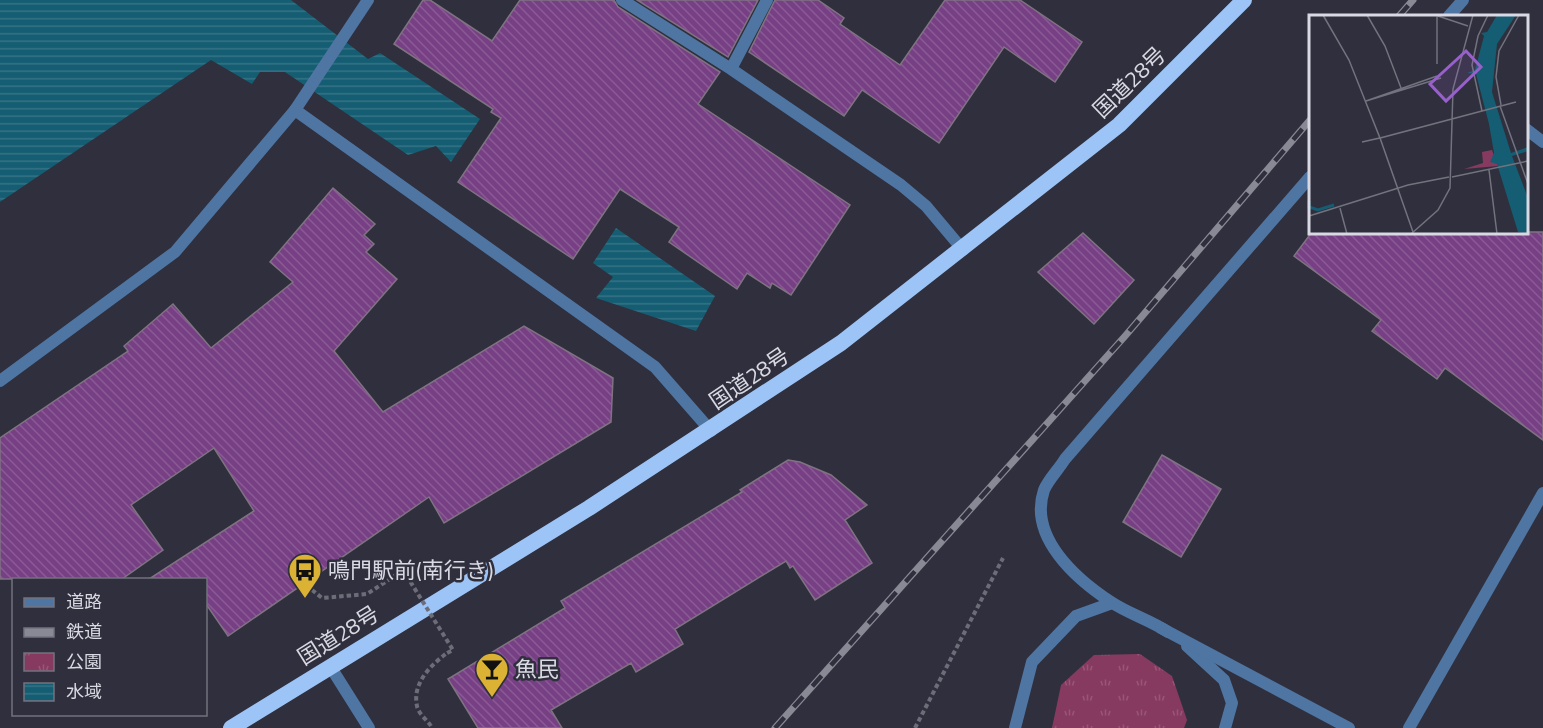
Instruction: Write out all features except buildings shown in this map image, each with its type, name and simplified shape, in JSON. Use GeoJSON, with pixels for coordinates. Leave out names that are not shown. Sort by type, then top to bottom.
{"type":"FeatureCollection","features":[{"type":"Feature","properties":{"kind":"highway","name":"国道28号"},"geometry":{"type":"LineString","coordinates":[[231,728],[711,431],[841,344],[1119,125],[1244,0]]}},
{"type":"Feature","properties":{"kind":"street"},"geometry":{"type":"LineString","coordinates":[[0,381],[176,252],[296,110],[368,0]]}},
{"type":"Feature","properties":{"kind":"street"},"geometry":{"type":"LineString","coordinates":[[622,0],[731,69],[901,185],[926,206],[963,250]]}},
{"type":"Feature","properties":{"kind":"street"},"geometry":{"type":"LineString","coordinates":[[731,69],[767,0]]}},
{"type":"Feature","properties":{"kind":"street"},"geometry":{"type":"LineString","coordinates":[[1450,15],[1463,0]]}},
{"type":"Feature","properties":{"kind":"street"},"geometry":{"type":"LineString","coordinates":[[296,110],[655,367],[711,431]]}},
{"type":"Feature","properties":{"kind":"street"},"geometry":{"type":"LineString","coordinates":[[1528,130],[1543,141]]}},
{"type":"Feature","properties":{"kind":"street"},"geometry":{"type":"LineString","coordinates":[[1309,179],[1065,459],[1044,490],[1042,522],[1054,549],[1074,574],[1112,603],[1349,728]]}},
{"type":"Feature","properties":{"kind":"street"},"geometry":{"type":"LineString","coordinates":[[1408,728],[1543,493]]}},
{"type":"Feature","properties":{"kind":"street"},"geometry":{"type":"LineString","coordinates":[[1015,728],[1032,662],[1076,616],[1112,603]]}},
{"type":"Feature","properties":{"kind":"street"},"geometry":{"type":"LineString","coordinates":[[1161,628],[1201,656],[1224,680],[1232,703],[1225,728]]}},
{"type":"Feature","properties":{"kind":"street"},"geometry":{"type":"LineString","coordinates":[[330,666],[369,728]]}},
{"type":"Feature","properties":{"kind":"path"},"geometry":{"type":"LineString","coordinates":[[915,728],[1003,558]]}},
{"type":"Feature","properties":{"kind":"path"},"geometry":{"type":"LineString","coordinates":[[312,590],[322,598],[367,594],[403,570],[453,650],[435,662],[420,681],[417,707],[431,726]]}},
{"type":"Feature","properties":{"kind":"green space"},"geometry":{"type":"Polygon","coordinates":[[[1140,654],[1172,676],[1187,720],[1184,728],[1052,728],[1061,685],[1094,655],[1140,654]]]}},
{"type":"Feature","properties":{"kind":"water"},"geometry":{"type":"Polygon","coordinates":[[[0,0],[291,0],[368,59],[380,53],[480,119],[451,162],[436,146],[408,155],[285,72],[260,72],[252,84],[211,60],[0,202],[0,0]]]}},
{"type":"Feature","properties":{"kind":"water"},"geometry":{"type":"Polygon","coordinates":[[[616,228],[715,296],[696,331],[596,298],[613,277],[593,263],[616,228]]]}},
{"type":"Feature","properties":{"kind":"railway"},"geometry":{"type":"LineString","coordinates":[[1400,15],[1413,0]]}},
{"type":"Feature","properties":{"kind":"railway"},"geometry":{"type":"LineString","coordinates":[[775,728],[1126,335],[1309,121]]}},
{"type":"Feature","properties":{"kind":"place","name":"鳴門駅前(南行き)"},"geometry":{"type":"Point","coordinates":[305,599]}},
{"type":"Feature","properties":{"kind":"place","name":"魚民"},"geometry":{"type":"Point","coordinates":[492,698]}}]}
